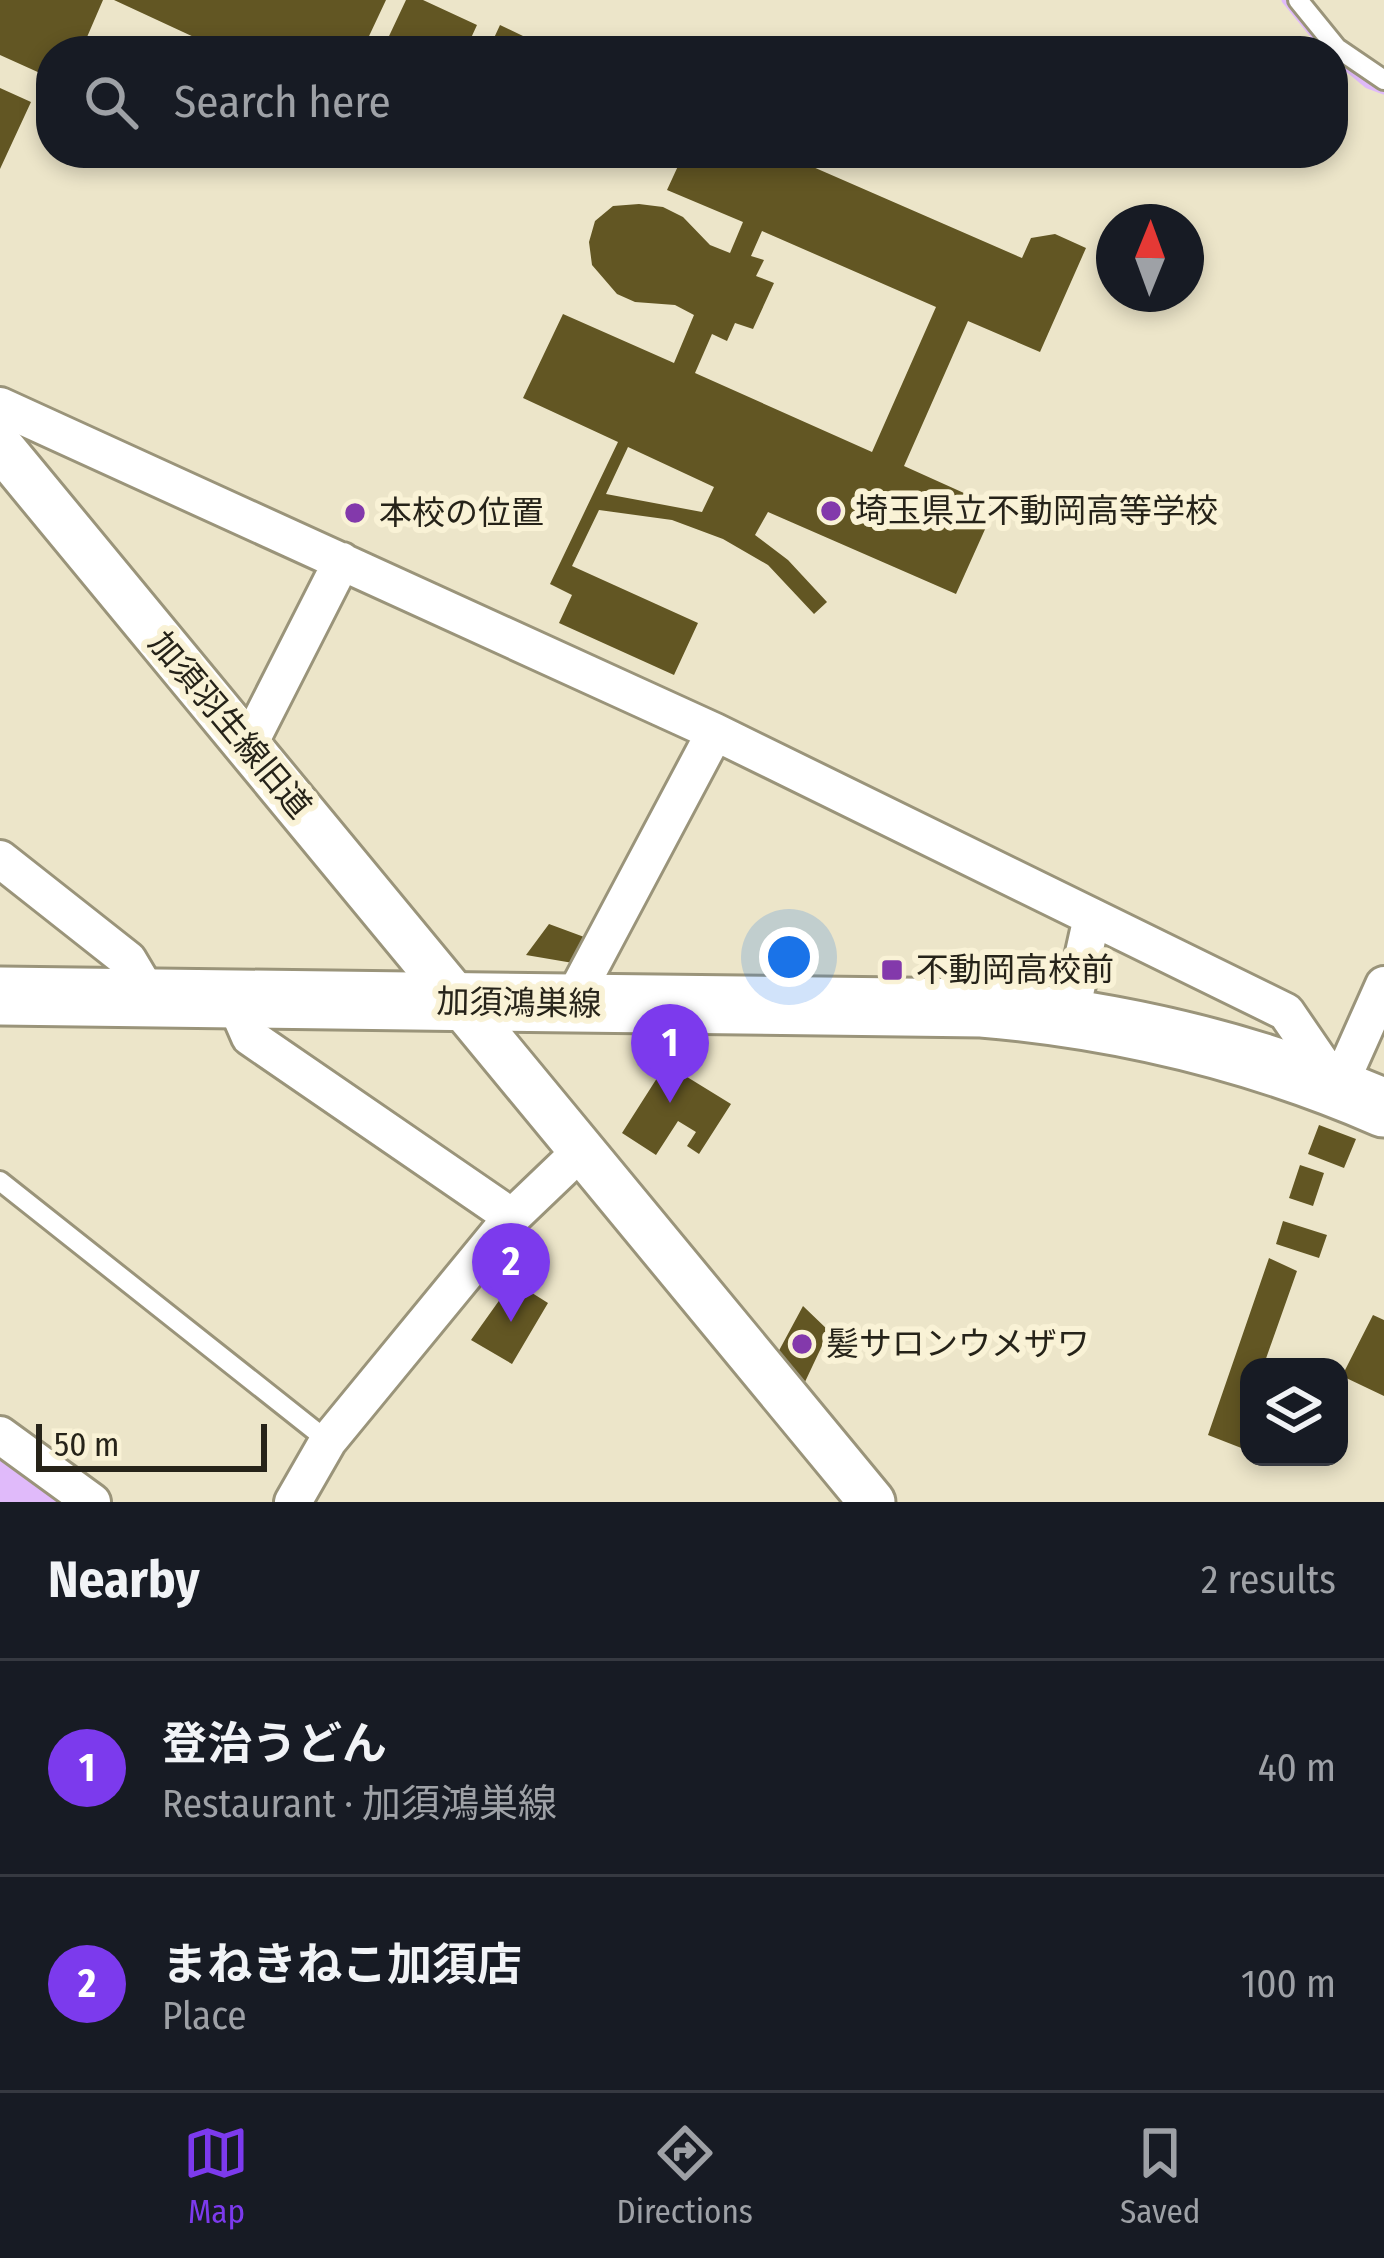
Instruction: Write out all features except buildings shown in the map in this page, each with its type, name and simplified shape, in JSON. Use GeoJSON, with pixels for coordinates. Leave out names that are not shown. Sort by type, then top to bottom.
{"type":"FeatureCollection","features":[{"type":"Feature","properties":{"kind":"main road","name":"加須鴻巣線"},"geometry":{"type":"LineString","coordinates":[[0,996],[861,1004],[1070,1016],[1248,1055],[1361,1098]]}},
{"type":"Feature","properties":{"kind":"street"},"geometry":{"type":"LineString","coordinates":[[0,406],[715,732],[1286,1012],[1361,1098]]}},
{"type":"Feature","properties":{"kind":"street","name":"加須羽生線旧道"},"geometry":{"type":"LineString","coordinates":[[0,446],[872,1502]]}},
{"type":"Feature","properties":{"kind":"street"},"geometry":{"type":"LineString","coordinates":[[248,746],[343,561]]}},
{"type":"Feature","properties":{"kind":"street"},"geometry":{"type":"LineString","coordinates":[[571,1004],[715,732]]}},
{"type":"Feature","properties":{"kind":"street"},"geometry":{"type":"LineString","coordinates":[[0,860],[128,960],[150,997]]}},
{"type":"Feature","properties":{"kind":"street"},"geometry":{"type":"LineString","coordinates":[[1070,1016],[1092,917]]}},
{"type":"Feature","properties":{"kind":"street"},"geometry":{"type":"LineString","coordinates":[[1361,1098],[1384,985]]}},
{"type":"Feature","properties":{"kind":"street"},"geometry":{"type":"LineString","coordinates":[[233,998],[250,1037],[512,1217]]}},
{"type":"Feature","properties":{"kind":"street"},"geometry":{"type":"LineString","coordinates":[[293,1502],[328,1441],[512,1217],[581,1151]]}},
{"type":"Feature","properties":{"kind":"street"},"geometry":{"type":"LineString","coordinates":[[0,1435],[92,1502]]}},
{"type":"Feature","properties":{"kind":"lane"},"geometry":{"type":"LineString","coordinates":[[1298,0],[1327,36]]}},
{"type":"Feature","properties":{"kind":"lane"},"geometry":{"type":"LineString","coordinates":[[1348,55],[1384,80]]}},
{"type":"Feature","properties":{"kind":"lane"},"geometry":{"type":"LineString","coordinates":[[0,1181],[328,1441]]}},
{"type":"Feature","properties":{"kind":"waterway"},"geometry":{"type":"LineString","coordinates":[[1286,0],[1316,36]]}},
{"type":"Feature","properties":{"kind":"waterway"},"geometry":{"type":"LineString","coordinates":[[1348,67],[1384,90]]}},
{"type":"Feature","properties":{"kind":"waterway"},"geometry":{"type":"LineString","coordinates":[[0,1472],[43,1502]]}},
{"type":"Feature","properties":{"kind":"place","name":"埼玉県立不動岡高等学校"},"geometry":{"type":"Point","coordinates":[831,511]}},
{"type":"Feature","properties":{"kind":"place","name":"本校の位置"},"geometry":{"type":"Point","coordinates":[355,513]}},
{"type":"Feature","properties":{"kind":"place","name":"不動岡高校前"},"geometry":{"type":"Point","coordinates":[892,970]}},
{"type":"Feature","properties":{"kind":"place","name":"登治うどん"},"geometry":{"type":"Point","coordinates":[670,1103]}},
{"type":"Feature","properties":{"kind":"place","name":"まねきねこ加須店"},"geometry":{"type":"Point","coordinates":[511,1322]}},
{"type":"Feature","properties":{"kind":"place","name":"髪サロンウメザワ"},"geometry":{"type":"Point","coordinates":[802,1344]}}]}
